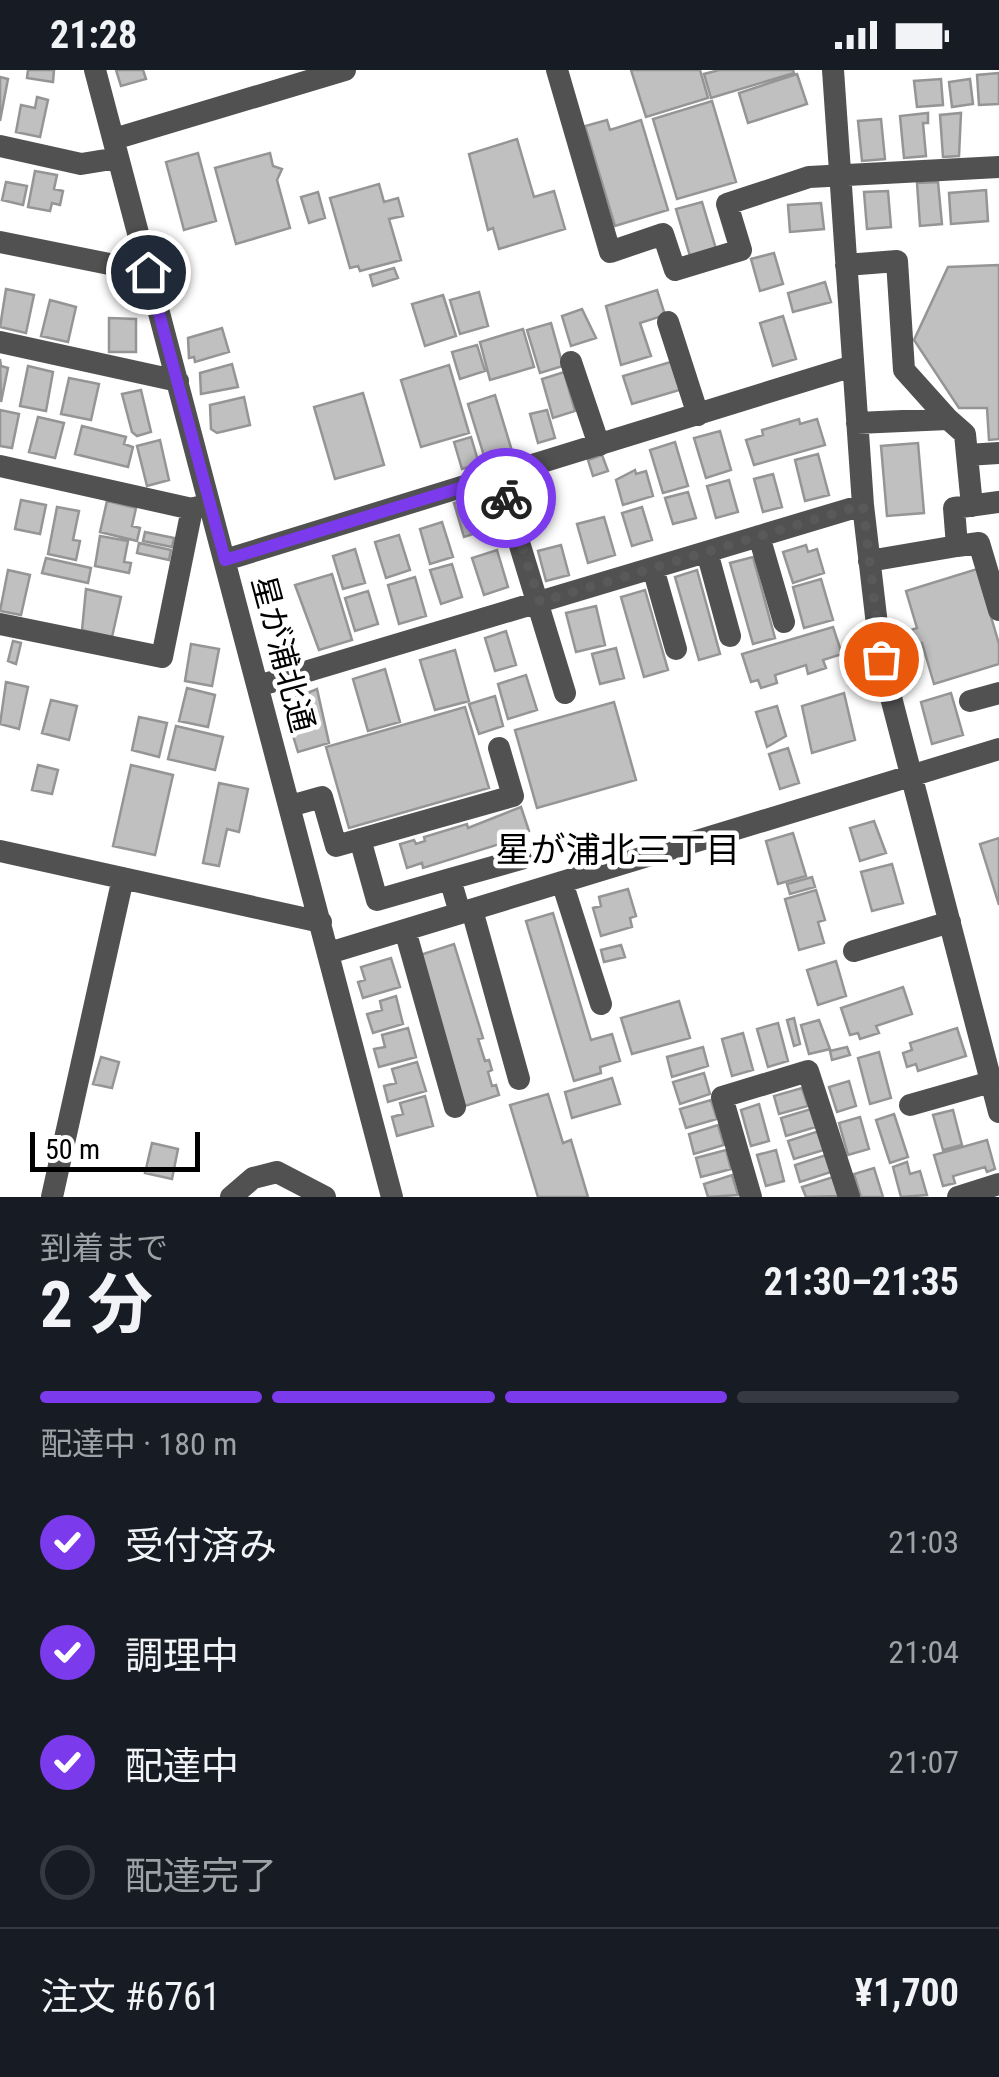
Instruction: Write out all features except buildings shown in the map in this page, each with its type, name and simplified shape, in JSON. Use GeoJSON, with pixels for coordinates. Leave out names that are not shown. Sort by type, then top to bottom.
{"type":"FeatureCollection","features":[{"type":"Feature","properties":{"kind":"street","name":"星が浦北通"},"geometry":{"type":"LineString","coordinates":[[95,70],[178,381],[201,506],[225,560],[392,1197]]}},
{"type":"Feature","properties":{"kind":"street"},"geometry":{"type":"LineString","coordinates":[[0,146],[81,164],[116,148],[345,70]]}},
{"type":"Feature","properties":{"kind":"street"},"geometry":{"type":"LineString","coordinates":[[557,70],[610,252],[663,234],[675,270],[741,250],[727,204],[809,177],[999,167]]}},
{"type":"Feature","properties":{"kind":"street"},"geometry":{"type":"LineString","coordinates":[[833,70],[863,505],[881,659],[999,1112]]}},
{"type":"Feature","properties":{"kind":"street"},"geometry":{"type":"LineString","coordinates":[[0,242],[148,272]]}},
{"type":"Feature","properties":{"kind":"street"},"geometry":{"type":"LineString","coordinates":[[846,265],[897,260],[904,370],[966,434],[972,506]]}},
{"type":"Feature","properties":{"kind":"street"},"geometry":{"type":"LineString","coordinates":[[668,322],[698,415]]}},
{"type":"Feature","properties":{"kind":"street"},"geometry":{"type":"LineString","coordinates":[[0,342],[178,381]]}},
{"type":"Feature","properties":{"kind":"street"},"geometry":{"type":"LineString","coordinates":[[572,362],[599,446]]}},
{"type":"Feature","properties":{"kind":"street"},"geometry":{"type":"LineString","coordinates":[[225,560],[853,366]]}},
{"type":"Feature","properties":{"kind":"street"},"geometry":{"type":"LineString","coordinates":[[857,423],[948,419]]}},
{"type":"Feature","properties":{"kind":"street"},"geometry":{"type":"LineString","coordinates":[[967,455],[999,453]]}},
{"type":"Feature","properties":{"kind":"street"},"geometry":{"type":"LineString","coordinates":[[0,466],[201,506],[162,657],[0,624]]}},
{"type":"Feature","properties":{"kind":"street"},"geometry":{"type":"LineString","coordinates":[[499,476],[565,693]]}},
{"type":"Feature","properties":{"kind":"street"},"geometry":{"type":"LineString","coordinates":[[957,546],[954,508],[999,502]]}},
{"type":"Feature","properties":{"kind":"street"},"geometry":{"type":"LineString","coordinates":[[258,686],[863,505]]}},
{"type":"Feature","properties":{"kind":"street"},"geometry":{"type":"LineString","coordinates":[[759,536],[784,622]]}},
{"type":"Feature","properties":{"kind":"street"},"geometry":{"type":"LineString","coordinates":[[869,561],[980,542],[999,610]]}},
{"type":"Feature","properties":{"kind":"street"},"geometry":{"type":"LineString","coordinates":[[707,552],[730,636]]}},
{"type":"Feature","properties":{"kind":"street"},"geometry":{"type":"LineString","coordinates":[[654,568],[676,649]]}},
{"type":"Feature","properties":{"kind":"street"},"geometry":{"type":"LineString","coordinates":[[970,701],[999,693]]}},
{"type":"Feature","properties":{"kind":"street"},"geometry":{"type":"LineString","coordinates":[[290,806],[322,796],[336,846],[513,796],[499,748]]}},
{"type":"Feature","properties":{"kind":"street"},"geometry":{"type":"LineString","coordinates":[[329,953],[999,749]]}},
{"type":"Feature","properties":{"kind":"street"},"geometry":{"type":"LineString","coordinates":[[360,839],[377,900],[522,859]]}},
{"type":"Feature","properties":{"kind":"street"},"geometry":{"type":"LineString","coordinates":[[0,851],[321,922]]}},
{"type":"Feature","properties":{"kind":"street"},"geometry":{"type":"LineString","coordinates":[[52,1197],[122,878]]}},
{"type":"Feature","properties":{"kind":"street"},"geometry":{"type":"LineString","coordinates":[[450,879],[466,912],[519,1079]]}},
{"type":"Feature","properties":{"kind":"street"},"geometry":{"type":"LineString","coordinates":[[562,882],[601,1004]]}},
{"type":"Feature","properties":{"kind":"street"},"geometry":{"type":"LineString","coordinates":[[854,951],[950,922]]}},
{"type":"Feature","properties":{"kind":"street"},"geometry":{"type":"LineString","coordinates":[[404,930],[456,1107]]}},
{"type":"Feature","properties":{"kind":"street"},"geometry":{"type":"LineString","coordinates":[[752,1197],[722,1097],[808,1072],[849,1197]]}},
{"type":"Feature","properties":{"kind":"street"},"geometry":{"type":"LineString","coordinates":[[910,1105],[991,1082]]}},
{"type":"Feature","properties":{"kind":"street"},"geometry":{"type":"LineString","coordinates":[[230,1197],[253,1178],[277,1172],[325,1197]]}},
{"type":"Feature","properties":{"kind":"street"},"geometry":{"type":"LineString","coordinates":[[958,1197],[999,1184]]}},
{"type":"Feature","properties":{"kind":"way so far"},"geometry":{"type":"LineString","coordinates":[[506,498],[540,602],[863,505],[881,659]]}},
{"type":"Feature","properties":{"kind":"district","name":"星が浦北三丁目"},"geometry":{"type":"Point","coordinates":[618,850]}},
{"type":"Feature","properties":{"kind":"route"},"geometry":{"type":"LineString","coordinates":[[148,272],[225,560],[499,476],[506,498]]}}]}
